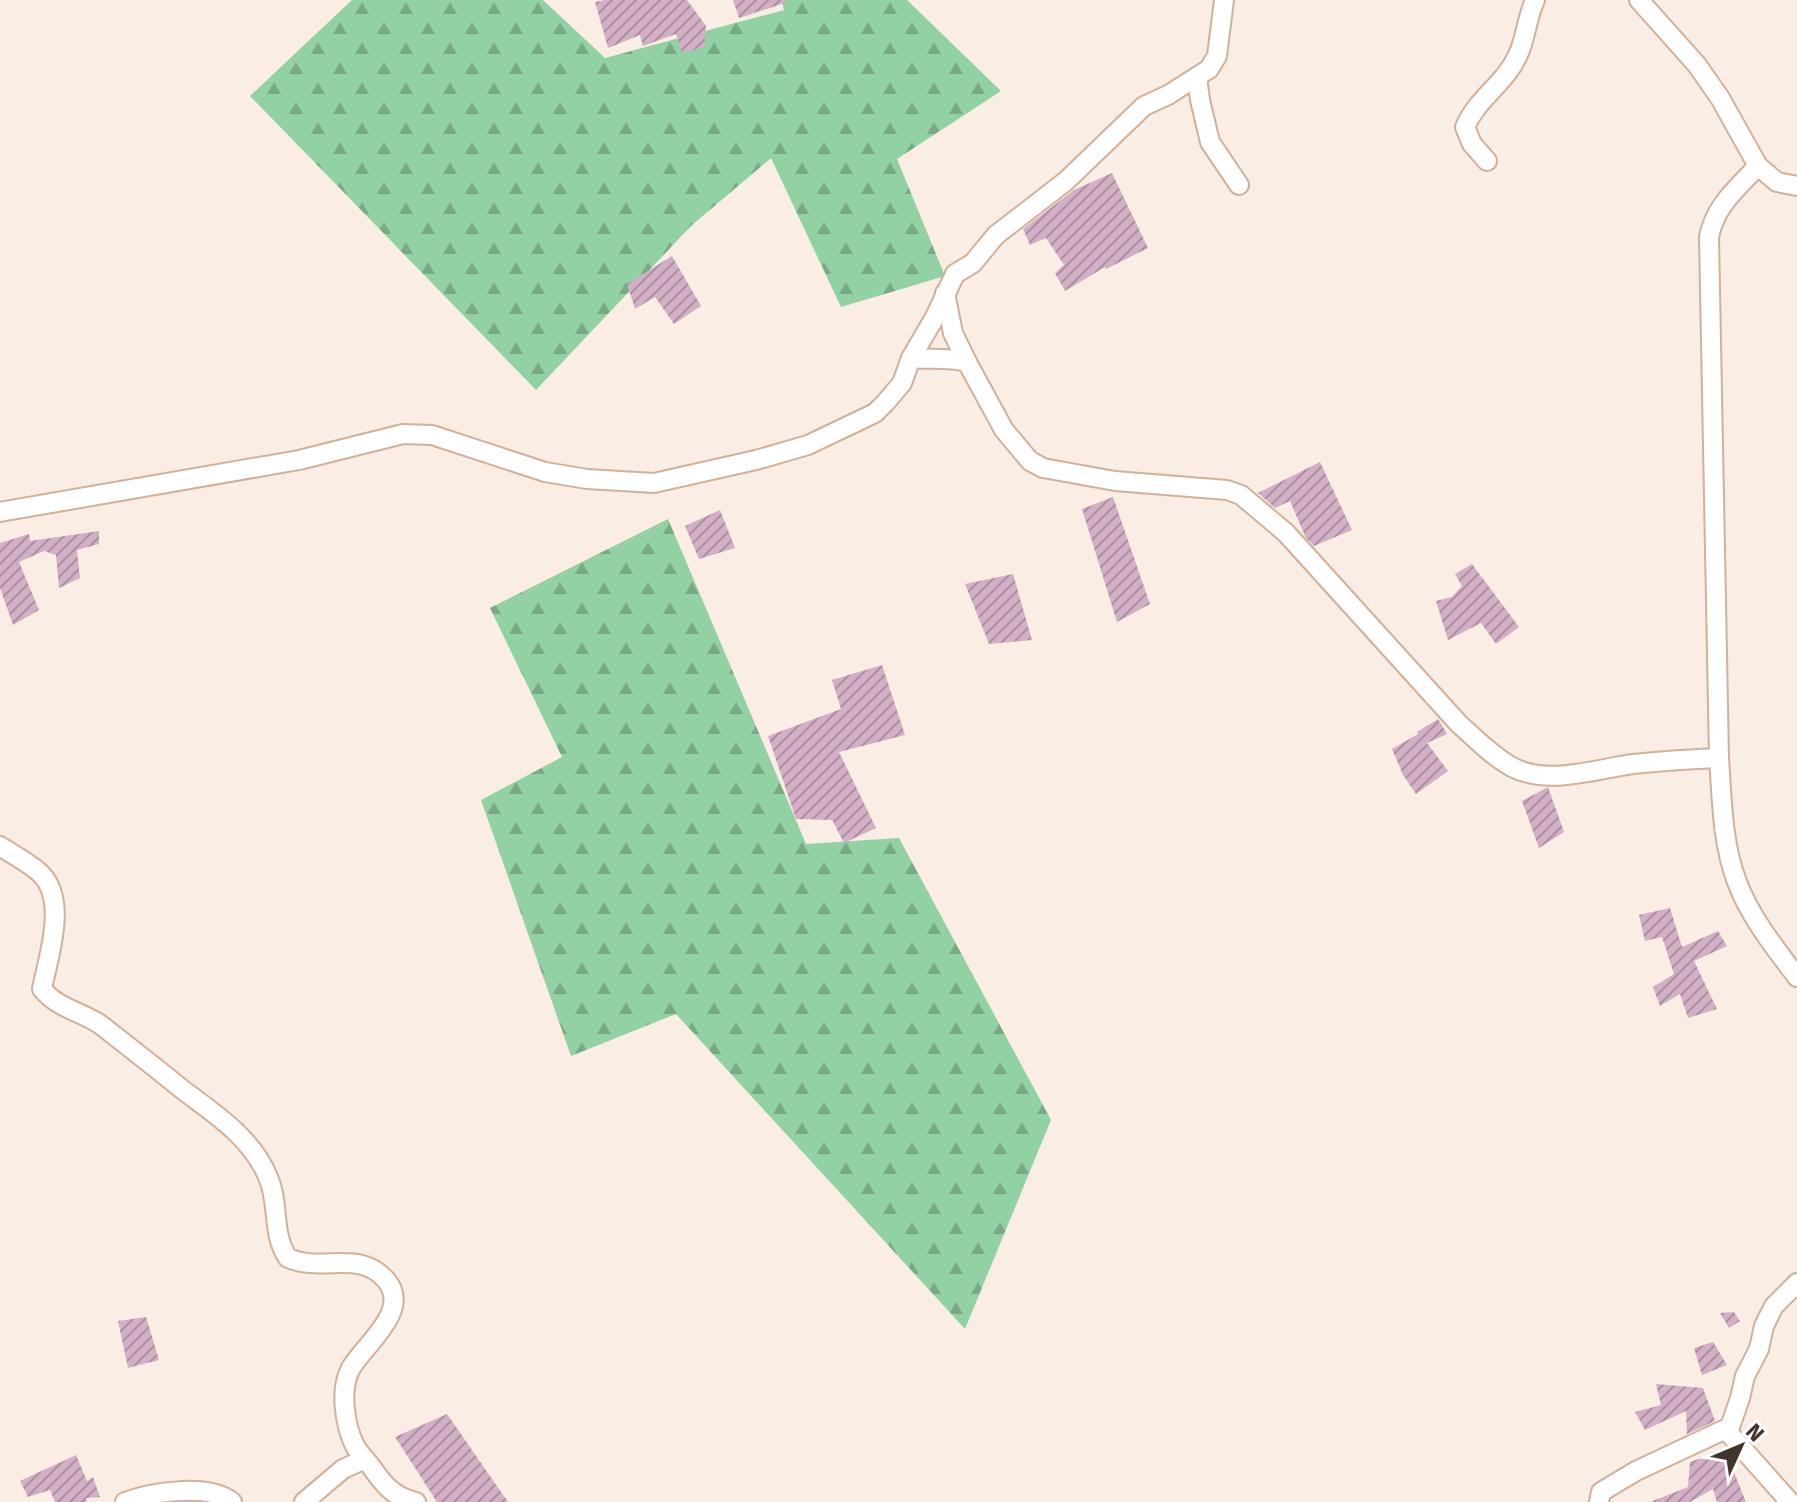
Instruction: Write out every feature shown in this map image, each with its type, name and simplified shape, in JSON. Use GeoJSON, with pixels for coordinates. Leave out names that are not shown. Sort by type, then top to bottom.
{"type":"FeatureCollection","features":[{"type":"Feature","properties":{"kind":"street"},"geometry":{"type":"LineString","coordinates":[[0,512],[299,460],[403,434],[432,435],[545,472],[587,479],[654,483],[808,445],[875,413],[886,402],[902,383],[911,358],[955,274],[973,263],[996,235],[1066,181],[1144,106],[1209,69],[1217,56],[1224,0]]}},
{"type":"Feature","properties":{"kind":"street"},"geometry":{"type":"LineString","coordinates":[[1487,161],[1472,144],[1465,127],[1472,110],[1504,77],[1518,56],[1535,0]]}},
{"type":"Feature","properties":{"kind":"street"},"geometry":{"type":"LineString","coordinates":[[1639,0],[1697,65],[1720,98],[1758,166],[1777,182],[1797,186]]}},
{"type":"Feature","properties":{"kind":"street"},"geometry":{"type":"LineString","coordinates":[[1197,77],[1210,142],[1239,185]]}},
{"type":"Feature","properties":{"kind":"street"},"geometry":{"type":"LineString","coordinates":[[1758,166],[1727,198],[1712,223],[1709,237],[1719,758],[1724,823],[1737,884],[1761,926],[1797,977]]}},
{"type":"Feature","properties":{"kind":"street"},"geometry":{"type":"LineString","coordinates":[[945,293],[953,333],[967,362],[1017,447],[1030,461],[1043,468],[1115,481],[1227,490],[1241,495],[1286,533],[1459,724],[1490,752],[1514,768],[1564,775],[1632,764],[1719,758]]}},
{"type":"Feature","properties":{"kind":"street"},"geometry":{"type":"LineString","coordinates":[[911,358],[938,361],[950,358],[967,362]]}},
{"type":"Feature","properties":{"kind":"street"},"geometry":{"type":"LineString","coordinates":[[0,846],[42,875],[53,893],[51,957],[42,989],[49,998],[63,1008],[81,1013],[101,1025],[227,1124],[254,1152],[269,1177],[275,1202],[276,1235],[288,1258],[301,1264],[320,1266],[357,1263],[373,1269],[386,1280],[395,1296],[394,1307],[350,1369],[345,1385],[350,1434],[356,1449],[387,1489],[416,1502]]}},
{"type":"Feature","properties":{"kind":"street"},"geometry":{"type":"LineString","coordinates":[[1599,1502],[1601,1492],[1636,1471],[1726,1430],[1733,1422],[1745,1376],[1759,1349],[1764,1326],[1774,1306],[1797,1283]]}},
{"type":"Feature","properties":{"kind":"street"},"geometry":{"type":"LineString","coordinates":[[1726,1430],[1790,1502]]}},
{"type":"Feature","properties":{"kind":"street"},"geometry":{"type":"LineString","coordinates":[[304,1502],[343,1469],[365,1459]]}},
{"type":"Feature","properties":{"kind":"street"},"geometry":{"type":"LineString","coordinates":[[125,1502],[152,1494],[188,1492],[212,1493],[232,1502]]}},
{"type":"Feature","properties":{"kind":"green space"},"geometry":{"type":"Polygon","coordinates":[[[352,0],[543,0],[605,58],[784,10],[781,0],[907,0],[1001,91],[897,159],[945,276],[841,307],[771,158],[692,225],[536,390],[250,96],[352,0]]]}},
{"type":"Feature","properties":{"kind":"green space"},"geometry":{"type":"Polygon","coordinates":[[[668,519],[806,844],[899,838],[1051,1120],[965,1329],[676,1014],[571,1056],[481,800],[562,757],[490,608],[668,519]]]}},
{"type":"Feature","properties":{"kind":"building"},"geometry":{"type":"Polygon","coordinates":[[[687,0],[706,26],[704,47],[682,53],[676,34],[643,46],[640,35],[608,48],[595,2],[687,0]]]}},
{"type":"Feature","properties":{"kind":"building"},"geometry":{"type":"Polygon","coordinates":[[[733,0],[785,0],[785,3],[739,18],[733,0]]]}},
{"type":"Feature","properties":{"kind":"building"},"geometry":{"type":"Polygon","coordinates":[[[1112,173],[1148,248],[1105,267],[1065,291],[1055,273],[1064,265],[1046,238],[1030,245],[1023,229],[1074,190],[1112,173]]]}},
{"type":"Feature","properties":{"kind":"building"},"geometry":{"type":"Polygon","coordinates":[[[672,256],[701,306],[674,324],[655,297],[635,309],[627,284],[672,256]]]}},
{"type":"Feature","properties":{"kind":"building"},"geometry":{"type":"Polygon","coordinates":[[[1320,462],[1352,530],[1314,546],[1306,538],[1290,501],[1275,508],[1258,493],[1320,462]]]}},
{"type":"Feature","properties":{"kind":"building"},"geometry":{"type":"Polygon","coordinates":[[[1113,497],[1150,604],[1117,622],[1082,509],[1113,497]]]}},
{"type":"Feature","properties":{"kind":"building"},"geometry":{"type":"Polygon","coordinates":[[[720,510],[735,548],[699,559],[685,526],[720,510]]]}},
{"type":"Feature","properties":{"kind":"building"},"geometry":{"type":"Polygon","coordinates":[[[99,531],[99,544],[77,550],[80,578],[59,588],[56,555],[44,551],[19,562],[39,610],[13,625],[0,588],[0,543],[29,534],[30,541],[99,531]]]}},
{"type":"Feature","properties":{"kind":"building"},"geometry":{"type":"Polygon","coordinates":[[[1472,564],[1519,627],[1496,644],[1481,623],[1448,640],[1436,601],[1452,597],[1462,586],[1455,574],[1472,564]]]}},
{"type":"Feature","properties":{"kind":"building"},"geometry":{"type":"Polygon","coordinates":[[[1013,574],[1032,640],[989,644],[965,584],[1013,574]]]}},
{"type":"Feature","properties":{"kind":"building"},"geometry":{"type":"Polygon","coordinates":[[[882,665],[905,735],[839,752],[876,828],[844,843],[832,820],[796,819],[768,736],[841,709],[832,680],[882,665]]]}},
{"type":"Feature","properties":{"kind":"building"},"geometry":{"type":"Polygon","coordinates":[[[1438,719],[1447,734],[1427,743],[1448,771],[1416,794],[1403,775],[1392,749],[1438,719]]]}},
{"type":"Feature","properties":{"kind":"building"},"geometry":{"type":"Polygon","coordinates":[[[1548,787],[1564,832],[1539,848],[1522,801],[1548,787]]]}},
{"type":"Feature","properties":{"kind":"building"},"geometry":{"type":"Polygon","coordinates":[[[1670,908],[1682,947],[1718,931],[1727,946],[1694,961],[1717,1009],[1688,1018],[1680,994],[1660,1006],[1653,987],[1674,974],[1662,937],[1645,941],[1639,915],[1670,908]]]}},
{"type":"Feature","properties":{"kind":"building"},"geometry":{"type":"Polygon","coordinates":[[[1734,1312],[1740,1321],[1729,1328],[1720,1313],[1734,1312]]]}},
{"type":"Feature","properties":{"kind":"building"},"geometry":{"type":"Polygon","coordinates":[[[146,1317],[159,1360],[128,1368],[118,1321],[146,1317]]]}},
{"type":"Feature","properties":{"kind":"building"},"geometry":{"type":"Polygon","coordinates":[[[1713,1342],[1727,1365],[1702,1375],[1694,1348],[1713,1342]]]}},
{"type":"Feature","properties":{"kind":"building"},"geometry":{"type":"Polygon","coordinates":[[[1656,1384],[1703,1388],[1715,1421],[1687,1434],[1686,1411],[1645,1430],[1635,1412],[1661,1405],[1656,1384]]]}},
{"type":"Feature","properties":{"kind":"building"},"geometry":{"type":"Polygon","coordinates":[[[447,1414],[508,1502],[437,1502],[395,1437],[447,1414]]]}},
{"type":"Feature","properties":{"kind":"building"},"geometry":{"type":"Polygon","coordinates":[[[1725,1450],[1746,1502],[1717,1502],[1713,1489],[1690,1502],[1650,1502],[1688,1487],[1690,1462],[1725,1450]]]}},
{"type":"Feature","properties":{"kind":"building"},"geometry":{"type":"Polygon","coordinates":[[[76,1455],[87,1481],[93,1477],[100,1497],[86,1498],[87,1502],[55,1502],[50,1490],[28,1497],[20,1481],[76,1455]]]}}]}
